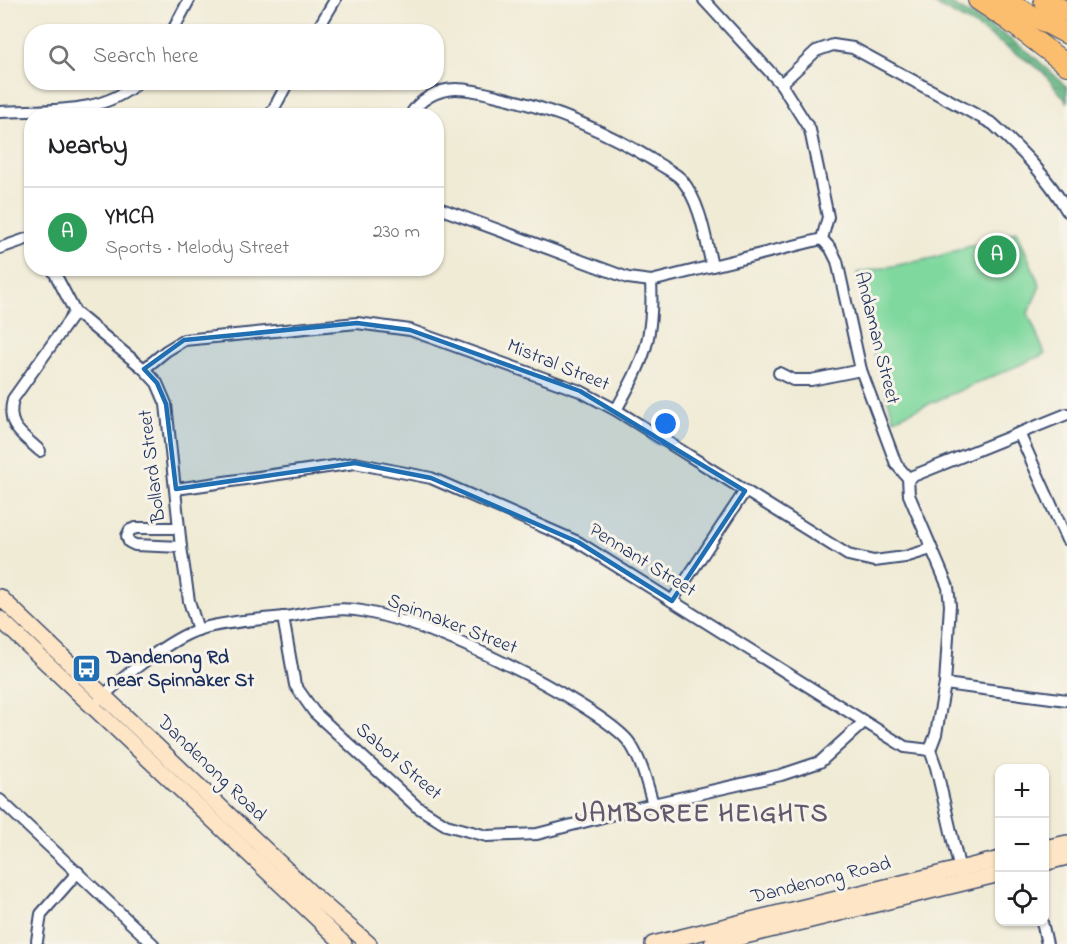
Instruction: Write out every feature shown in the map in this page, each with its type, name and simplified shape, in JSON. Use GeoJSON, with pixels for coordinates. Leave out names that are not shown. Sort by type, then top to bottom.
{"type":"FeatureCollection","features":[{"type":"Feature","properties":{"kind":"highway"},"geometry":{"type":"LineString","coordinates":[[978,0],[1067,65]]}},
{"type":"Feature","properties":{"kind":"highway"},"geometry":{"type":"LineString","coordinates":[[1003,0],[1067,34]]}},
{"type":"Feature","properties":{"kind":"highway"},"geometry":{"type":"LineString","coordinates":[[1044,0],[1067,12]]}},
{"type":"Feature","properties":{"kind":"main road","name":"Dandenong Road"},"geometry":{"type":"LineString","coordinates":[[0,597],[314,896],[369,944]]}},
{"type":"Feature","properties":{"kind":"main road","name":"Dandenong Road"},"geometry":{"type":"LineString","coordinates":[[0,619],[344,944]]}},
{"type":"Feature","properties":{"kind":"main road"},"geometry":{"type":"LineString","coordinates":[[1049,847],[1067,843]]}},
{"type":"Feature","properties":{"kind":"main road"},"geometry":{"type":"LineString","coordinates":[[1049,862],[1067,857]]}},
{"type":"Feature","properties":{"kind":"main road","name":"Dandenong Road"},"geometry":{"type":"LineString","coordinates":[[712,944],[961,876],[995,861]]}},
{"type":"Feature","properties":{"kind":"main road","name":"Dandenong Road"},"geometry":{"type":"LineString","coordinates":[[653,944],[961,876],[995,874]]}},
{"type":"Feature","properties":{"kind":"street"},"geometry":{"type":"LineString","coordinates":[[176,24],[189,0]]}},
{"type":"Feature","properties":{"kind":"street"},"geometry":{"type":"LineString","coordinates":[[321,24],[335,0]]}},
{"type":"Feature","properties":{"kind":"street"},"geometry":{"type":"LineString","coordinates":[[444,210],[628,278],[651,281],[822,239],[828,217],[810,130],[781,84],[704,0]]}},
{"type":"Feature","properties":{"kind":"street"},"geometry":{"type":"LineString","coordinates":[[781,84],[816,51],[833,45],[853,48],[993,124],[1058,194],[1067,211]]}},
{"type":"Feature","properties":{"kind":"street"},"geometry":{"type":"LineString","coordinates":[[415,108],[435,93],[454,89],[478,91],[533,105],[599,130],[681,178],[695,199],[712,266]]}},
{"type":"Feature","properties":{"kind":"street"},"geometry":{"type":"LineString","coordinates":[[74,108],[92,107],[131,90]]}},
{"type":"Feature","properties":{"kind":"street"},"geometry":{"type":"LineString","coordinates":[[274,108],[284,90]]}},
{"type":"Feature","properties":{"kind":"street"},"geometry":{"type":"LineString","coordinates":[[0,112],[24,111]]}},
{"type":"Feature","properties":{"kind":"street","name":"Andaman Street"},"geometry":{"type":"LineString","coordinates":[[822,239],[831,249],[837,261],[861,370],[896,464],[908,478],[909,495],[948,587],[950,605],[945,684],[936,734],[930,750]]}},
{"type":"Feature","properties":{"kind":"street"},"geometry":{"type":"LineString","coordinates":[[0,248],[24,240]]}},
{"type":"Feature","properties":{"kind":"street","name":"Bollard Street"},"geometry":{"type":"LineString","coordinates":[[56,276],[75,312],[144,369],[157,383],[166,405],[181,546],[189,601],[198,630]]}},
{"type":"Feature","properties":{"kind":"street"},"geometry":{"type":"LineString","coordinates":[[616,410],[640,367],[649,340],[653,307],[651,281]]}},
{"type":"Feature","properties":{"kind":"street"},"geometry":{"type":"LineString","coordinates":[[40,451],[12,424],[10,410],[14,399],[75,312]]}},
{"type":"Feature","properties":{"kind":"street","name":"Mistral Street"},"geometry":{"type":"LineString","coordinates":[[144,369],[184,340],[357,323],[410,330],[580,391],[616,410],[848,555],[874,561],[905,557],[931,549]]}},
{"type":"Feature","properties":{"kind":"street"},"geometry":{"type":"LineString","coordinates":[[779,374],[793,380],[811,380],[861,370]]}},
{"type":"Feature","properties":{"kind":"street"},"geometry":{"type":"LineString","coordinates":[[908,478],[1067,414]]}},
{"type":"Feature","properties":{"kind":"street"},"geometry":{"type":"LineString","coordinates":[[1019,434],[1067,540]]}},
{"type":"Feature","properties":{"kind":"street","name":"Pennant Street"},"geometry":{"type":"LineString","coordinates":[[176,489],[355,463],[431,478],[578,542],[905,747],[930,750]]}},
{"type":"Feature","properties":{"kind":"street"},"geometry":{"type":"LineString","coordinates":[[672,601],[745,491]]}},
{"type":"Feature","properties":{"kind":"street"},"geometry":{"type":"LineString","coordinates":[[179,528],[136,528],[127,536],[129,542],[135,545],[181,546]]}},
{"type":"Feature","properties":{"kind":"street","name":"Spinnaker Street"},"geometry":{"type":"LineString","coordinates":[[93,707],[154,653],[198,630],[255,619],[320,611],[358,610],[397,619],[476,649],[531,675],[610,724],[630,743],[644,773],[653,804]]}},
{"type":"Feature","properties":{"kind":"street","name":"Sabot Street"},"geometry":{"type":"LineString","coordinates":[[284,617],[295,685],[315,712],[416,806],[446,825],[487,836],[537,834],[653,804],[781,775],[820,762],[864,722]]}},
{"type":"Feature","properties":{"kind":"street"},"geometry":{"type":"LineString","coordinates":[[945,684],[1067,700]]}},
{"type":"Feature","properties":{"kind":"street"},"geometry":{"type":"LineString","coordinates":[[930,750],[961,876]]}},
{"type":"Feature","properties":{"kind":"street"},"geometry":{"type":"LineString","coordinates":[[0,800],[153,944]]}},
{"type":"Feature","properties":{"kind":"street"},"geometry":{"type":"LineString","coordinates":[[37,941],[41,914],[78,872]]}},
{"type":"Feature","properties":{"kind":"street"},"geometry":{"type":"LineString","coordinates":[[1043,926],[1047,944]]}},
{"type":"Feature","properties":{"kind":"highlighted area"},"geometry":{"type":"Polygon","coordinates":[[[357,323],[410,330],[580,391],[745,491],[672,601],[578,542],[431,478],[355,463],[176,489],[166,404],[157,383],[144,369],[184,340],[357,323]]]}},
{"type":"Feature","properties":{"kind":"green space"},"geometry":{"type":"Polygon","coordinates":[[[927,0],[944,0],[998,31],[1030,53],[1067,87],[1067,102],[1042,71],[977,27],[927,0]]]}},
{"type":"Feature","properties":{"kind":"green space"},"geometry":{"type":"Polygon","coordinates":[[[1017,231],[1040,286],[1028,313],[1045,354],[894,419],[873,350],[857,273],[933,258],[1017,231]]]}},
{"type":"Feature","properties":{"kind":"place","name":"YMCA"},"geometry":{"type":"Point","coordinates":[997,255]}},
{"type":"Feature","properties":{"kind":"place","name":"Dandenong Rd near Spinnaker St"},"geometry":{"type":"Point","coordinates":[86,669]}},
{"type":"Feature","properties":{"kind":"district","name":"JAMBOREE HEIGHTS"},"geometry":{"type":"Point","coordinates":[702,815]}}]}
